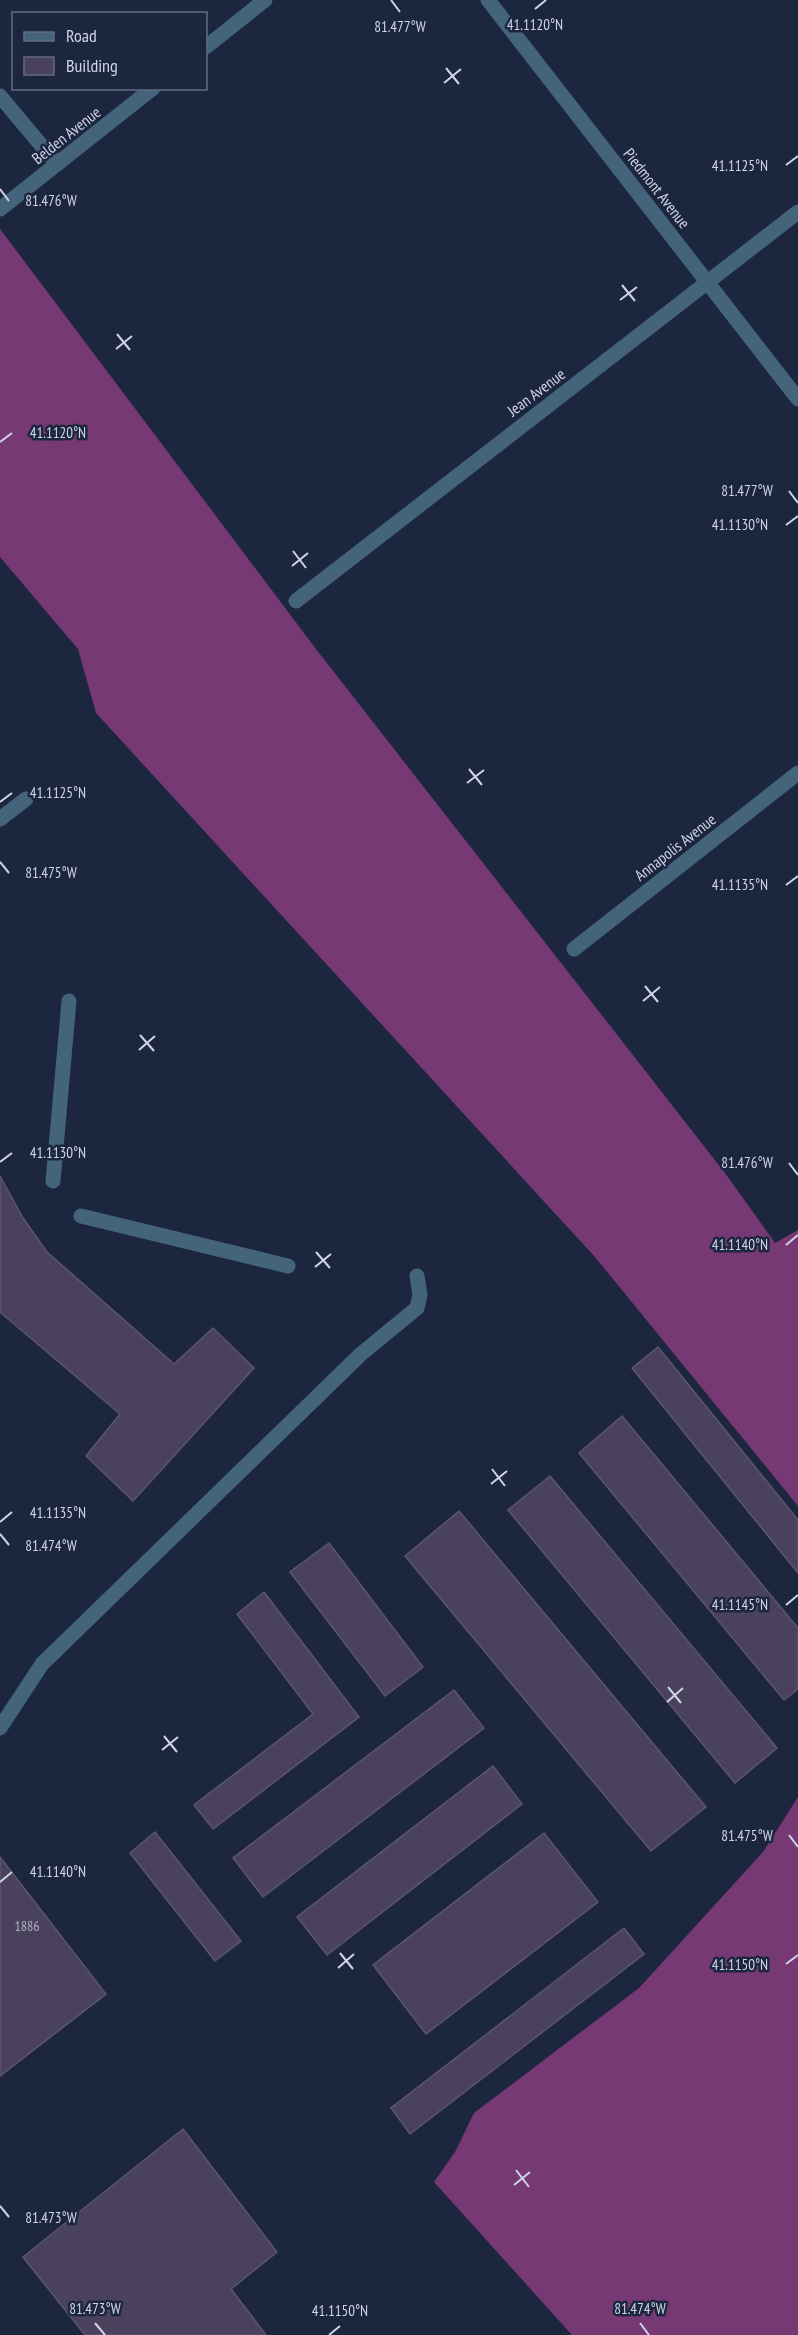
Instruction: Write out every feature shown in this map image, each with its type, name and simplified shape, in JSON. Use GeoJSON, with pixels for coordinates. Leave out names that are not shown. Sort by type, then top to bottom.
{"type":"FeatureCollection","features":[{"type":"Feature","properties":{"kind":"street"},"geometry":{"type":"LineString","coordinates":[[207,46],[265,0]]}},
{"type":"Feature","properties":{"kind":"street","name":"Piedmont Avenue"},"geometry":{"type":"LineString","coordinates":[[488,0],[798,399]]}},
{"type":"Feature","properties":{"kind":"street","name":"Belden Avenue"},"geometry":{"type":"LineString","coordinates":[[0,209],[150,90]]}},
{"type":"Feature","properties":{"kind":"street"},"geometry":{"type":"LineString","coordinates":[[0,96],[57,164]]}},
{"type":"Feature","properties":{"kind":"street","name":"Jean Avenue"},"geometry":{"type":"LineString","coordinates":[[296,601],[798,212]]}},
{"type":"Feature","properties":{"kind":"street","name":"Annapolis Avenue"},"geometry":{"type":"LineString","coordinates":[[574,949],[798,773]]}},
{"type":"Feature","properties":{"kind":"street"},"geometry":{"type":"LineString","coordinates":[[0,819],[26,799]]}},
{"type":"Feature","properties":{"kind":"street"},"geometry":{"type":"LineString","coordinates":[[53,1181],[69,1002]]}},
{"type":"Feature","properties":{"kind":"street"},"geometry":{"type":"LineString","coordinates":[[81,1216],[288,1266]]}},
{"type":"Feature","properties":{"kind":"street"},"geometry":{"type":"LineString","coordinates":[[0,1728],[42,1664],[352,1362],[417,1308],[420,1295],[417,1276]]}},
{"type":"Feature","properties":{"kind":"shaded area"},"geometry":{"type":"Polygon","coordinates":[[[0,229],[316,649],[725,1173],[775,1243],[798,1230],[798,1506],[595,1257],[96,713],[78,649],[0,557],[0,229]]]}},
{"type":"Feature","properties":{"kind":"shaded area"},"geometry":{"type":"Polygon","coordinates":[[[798,1797],[798,2335],[572,2335],[434,2182],[455,2152],[474,2113],[639,1988],[763,1852],[798,1797]]]}},
{"type":"Feature","properties":{"kind":"building"},"geometry":{"type":"Polygon","coordinates":[[[0,1176],[23,1218],[47,1252],[174,1364],[213,1328],[254,1368],[133,1501],[86,1456],[120,1414],[0,1312],[0,1176]]]}},
{"type":"Feature","properties":{"kind":"building"},"geometry":{"type":"Polygon","coordinates":[[[658,1347],[798,1520],[798,1573],[632,1368],[658,1347]]]}},
{"type":"Feature","properties":{"kind":"building"},"geometry":{"type":"Polygon","coordinates":[[[622,1416],[798,1628],[798,1689],[784,1700],[579,1453],[622,1416]]]}},
{"type":"Feature","properties":{"kind":"building"},"geometry":{"type":"Polygon","coordinates":[[[550,1476],[777,1748],[735,1783],[508,1510],[550,1476]]]}},
{"type":"Feature","properties":{"kind":"building"},"geometry":{"type":"Polygon","coordinates":[[[459,1511],[706,1807],[651,1851],[405,1556],[459,1511]]]}},
{"type":"Feature","properties":{"kind":"building"},"geometry":{"type":"Polygon","coordinates":[[[329,1543],[423,1667],[385,1696],[290,1572],[329,1543]]]}},
{"type":"Feature","properties":{"kind":"building"},"geometry":{"type":"Polygon","coordinates":[[[264,1592],[359,1717],[213,1829],[194,1805],[313,1714],[237,1614],[264,1592]]]}},
{"type":"Feature","properties":{"kind":"building"},"geometry":{"type":"Polygon","coordinates":[[[454,1690],[484,1728],[263,1897],[233,1858],[454,1690]]]}},
{"type":"Feature","properties":{"kind":"building"},"geometry":{"type":"Polygon","coordinates":[[[493,1766],[522,1804],[327,1955],[297,1917],[493,1766]]]}},
{"type":"Feature","properties":{"kind":"building"},"geometry":{"type":"Polygon","coordinates":[[[155,1832],[241,1941],[215,1961],[130,1853],[155,1832]]]}},
{"type":"Feature","properties":{"kind":"building"},"geometry":{"type":"Polygon","coordinates":[[[544,1833],[598,1902],[426,2034],[373,1965],[544,1833]]]}},
{"type":"Feature","properties":{"kind":"building"},"geometry":{"type":"Polygon","coordinates":[[[0,1857],[106,1994],[0,2076],[0,1857]]]}},
{"type":"Feature","properties":{"kind":"building"},"geometry":{"type":"Polygon","coordinates":[[[624,1928],[644,1954],[410,2134],[391,2108],[624,1928]]]}},
{"type":"Feature","properties":{"kind":"building"},"geometry":{"type":"Polygon","coordinates":[[[183,2129],[277,2252],[231,2289],[266,2335],[85,2335],[23,2257],[183,2129]]]}}]}
